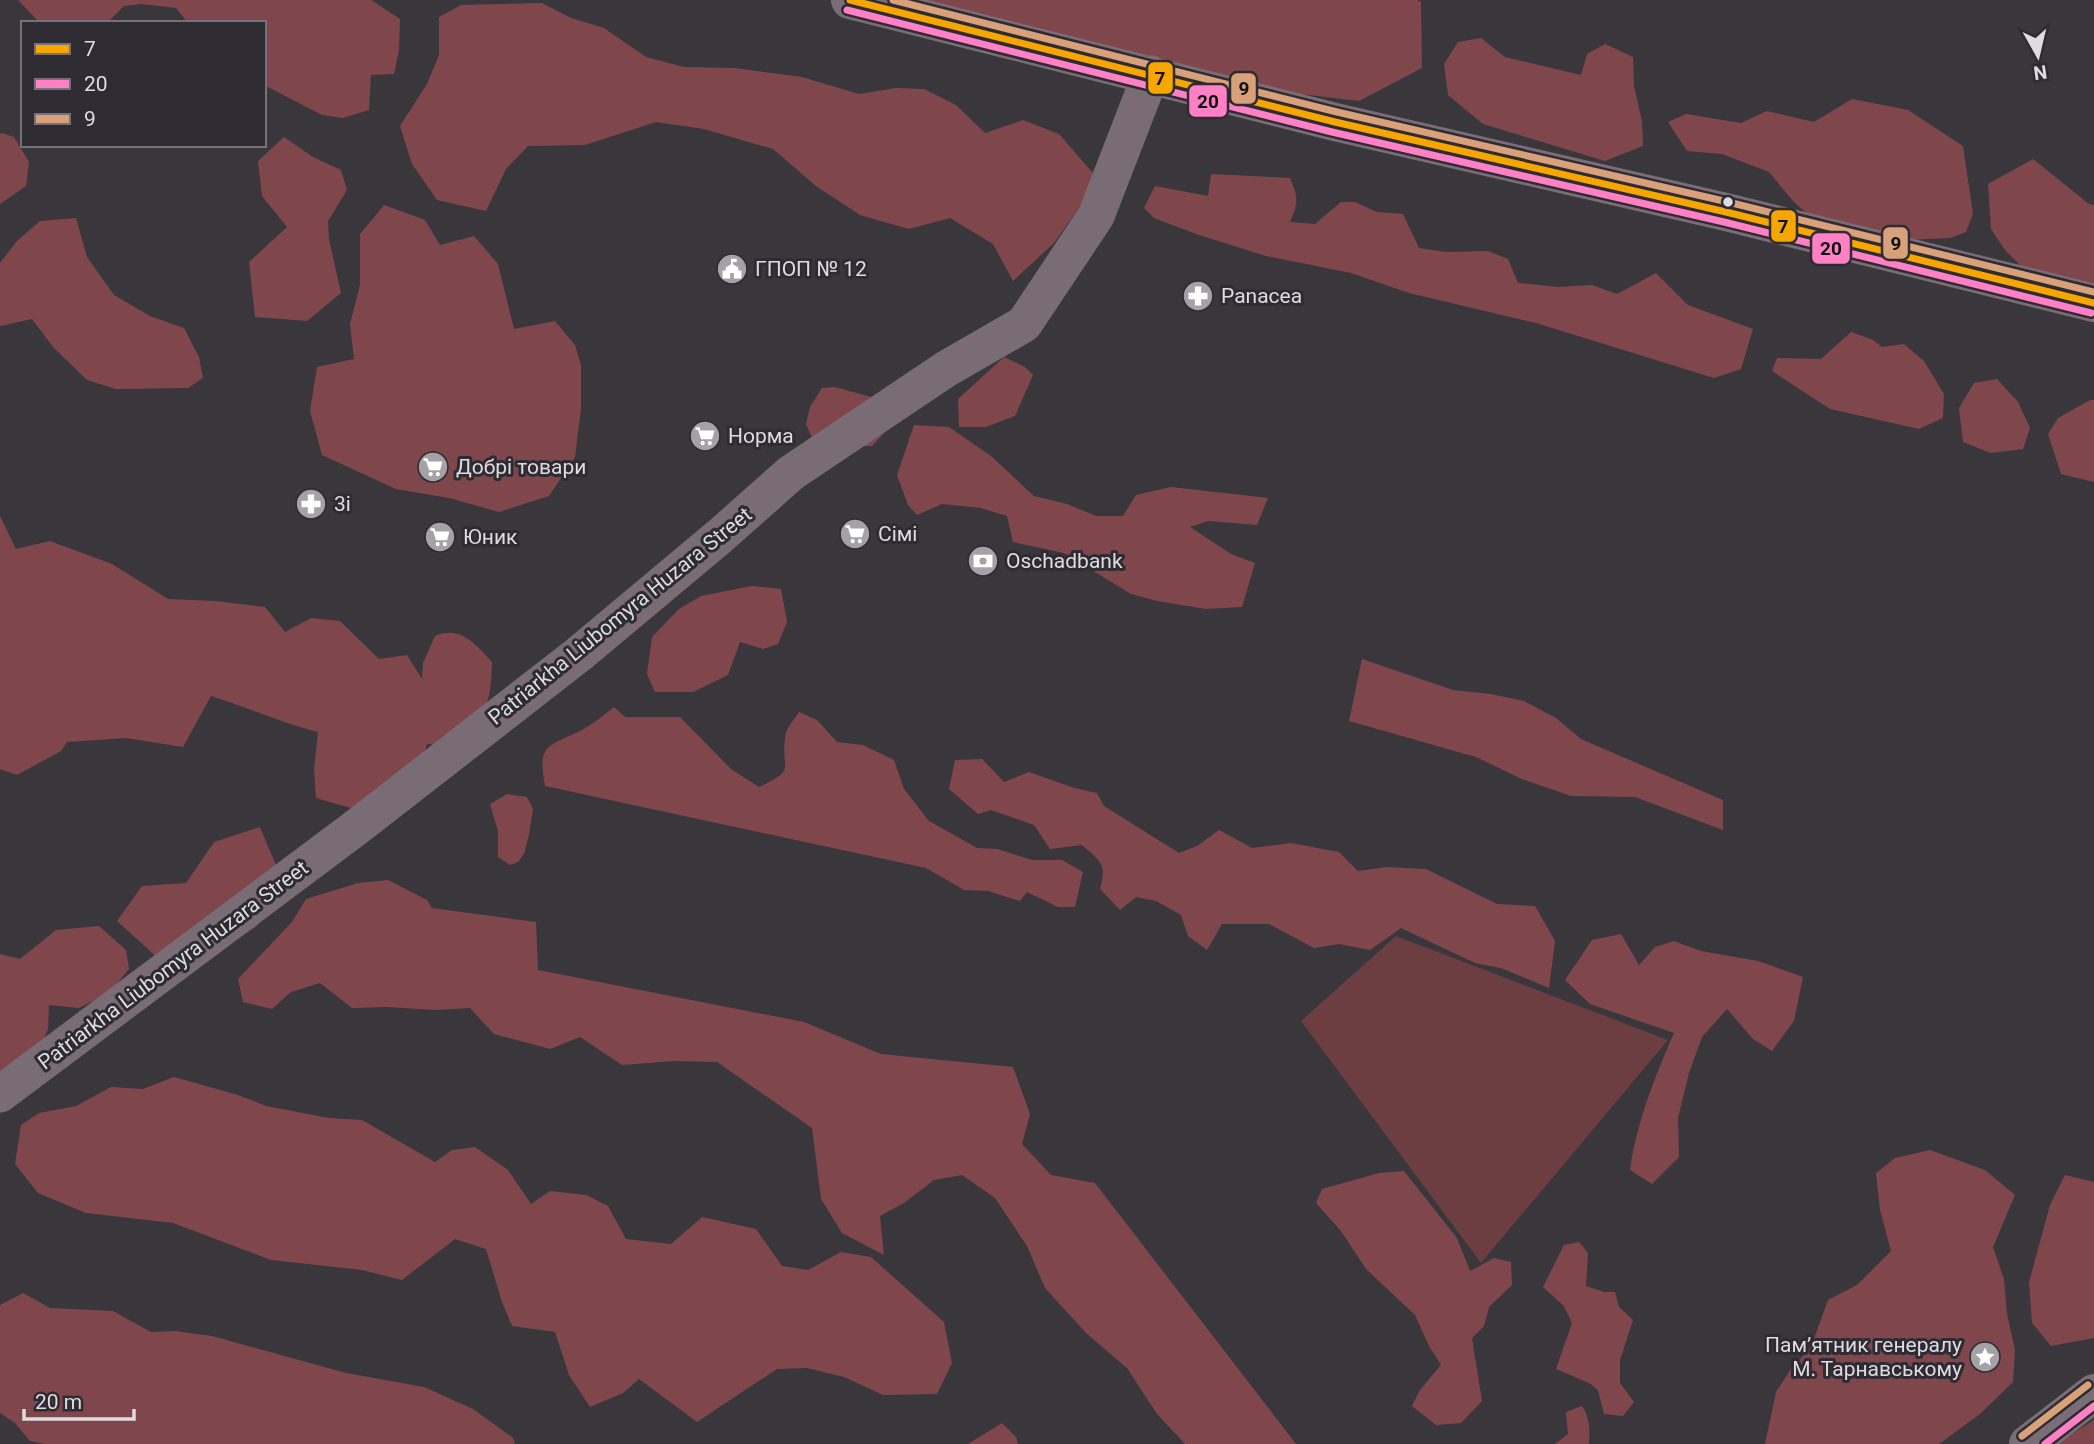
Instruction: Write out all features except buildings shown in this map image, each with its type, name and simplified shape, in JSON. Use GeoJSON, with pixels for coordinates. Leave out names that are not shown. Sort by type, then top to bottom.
{"type":"FeatureCollection","features":[{"type":"Feature","properties":{"kind":"main road"},"geometry":{"type":"LineString","coordinates":[[850,0],[1335,122],[1726,212],[2094,303]]}},
{"type":"Feature","properties":{"kind":"main road"},"geometry":{"type":"LineString","coordinates":[[2028,1444],[2094,1393]]}},
{"type":"Feature","properties":{"kind":"street","name":"Patriarkha Liubomyra Huzara Street"},"geometry":{"type":"LineString","coordinates":[[0,1094],[358,826],[579,653],[791,473],[946,369],[1024,324],[1096,216],[1151,74]]}},
{"type":"Feature","properties":{"kind":"shaded area"},"geometry":{"type":"Polygon","coordinates":[[[18,0],[371,0],[400,19],[399,50],[394,74],[371,75],[369,110],[343,118],[322,115],[266,86],[266,21],[186,21],[176,8],[142,4],[124,6],[109,21],[38,21],[18,0]]]}},
{"type":"Feature","properties":{"kind":"shaded area"},"geometry":{"type":"Polygon","coordinates":[[[841,0],[1417,0],[1421,2],[1422,68],[1359,101],[1292,93],[841,0]]]}},
{"type":"Feature","properties":{"kind":"shaded area"},"geometry":{"type":"Polygon","coordinates":[[[542,3],[571,18],[604,28],[646,57],[684,67],[735,68],[802,77],[859,94],[896,88],[924,89],[956,105],[985,133],[1023,120],[1059,134],[1099,180],[1054,243],[1013,281],[993,244],[950,218],[909,229],[860,215],[816,186],[773,149],[704,129],[656,122],[585,145],[528,146],[506,169],[486,211],[437,200],[412,164],[400,126],[427,84],[439,55],[439,17],[461,5],[542,3]]]}},
{"type":"Feature","properties":{"kind":"shaded area"},"geometry":{"type":"Polygon","coordinates":[[[1481,38],[1505,57],[1581,75],[1587,54],[1605,44],[1633,57],[1634,86],[1642,121],[1643,146],[1605,161],[1483,124],[1448,95],[1444,64],[1458,42],[1481,38]]]}},
{"type":"Feature","properties":{"kind":"shaded area"},"geometry":{"type":"Polygon","coordinates":[[[1852,99],[1908,110],[1963,146],[1973,214],[1966,232],[1950,238],[1906,240],[1816,222],[1793,201],[1769,172],[1722,154],[1687,151],[1668,122],[1686,114],[1741,123],[1767,111],[1814,122],[1852,99]]]}},
{"type":"Feature","properties":{"kind":"shaded area"},"geometry":{"type":"Polygon","coordinates":[[[0,134],[14,137],[29,162],[26,186],[0,204],[0,134]]]}},
{"type":"Feature","properties":{"kind":"shaded area"},"geometry":{"type":"Polygon","coordinates":[[[284,137],[313,157],[341,170],[347,190],[328,221],[329,239],[341,293],[307,321],[255,317],[249,262],[287,227],[262,196],[258,161],[284,137]]]}},
{"type":"Feature","properties":{"kind":"shaded area"},"geometry":{"type":"Polygon","coordinates":[[[2033,159],[2089,204],[2094,205],[2094,305],[2038,283],[2005,250],[1991,229],[1988,184],[2033,159]]]}},
{"type":"Feature","properties":{"kind":"shaded area"},"geometry":{"type":"Polygon","coordinates":[[[1211,174],[1290,178],[1296,201],[1290,222],[1315,224],[1341,202],[1355,202],[1377,212],[1403,214],[1419,248],[1446,252],[1488,251],[1508,259],[1518,283],[1558,287],[1592,285],[1617,294],[1656,273],[1688,305],[1753,329],[1741,369],[1714,378],[1536,323],[1409,293],[1351,273],[1266,256],[1154,218],[1144,208],[1155,186],[1208,196],[1211,174]]]}},
{"type":"Feature","properties":{"kind":"shaded area"},"geometry":{"type":"Polygon","coordinates":[[[384,205],[425,220],[440,245],[474,236],[498,264],[514,329],[555,321],[575,345],[581,365],[581,408],[575,457],[549,496],[499,512],[449,498],[396,489],[322,455],[310,411],[317,367],[354,359],[350,324],[360,285],[360,234],[384,205]]]}},
{"type":"Feature","properties":{"kind":"shaded area"},"geometry":{"type":"Polygon","coordinates":[[[76,218],[87,257],[114,295],[150,316],[184,328],[199,357],[203,378],[188,388],[116,389],[87,380],[53,347],[32,319],[0,326],[0,263],[17,241],[40,221],[76,218]]]}},
{"type":"Feature","properties":{"kind":"shaded area"},"geometry":{"type":"Polygon","coordinates":[[[1851,332],[1873,340],[1882,347],[1904,344],[1924,361],[1944,394],[1943,418],[1919,429],[1830,409],[1772,371],[1777,358],[1821,359],[1851,332]]]}},
{"type":"Feature","properties":{"kind":"shaded area"},"geometry":{"type":"Polygon","coordinates":[[[1004,357],[1025,367],[1033,375],[1015,416],[986,427],[959,427],[958,399],[1004,357]]]}},
{"type":"Feature","properties":{"kind":"shaded area"},"geometry":{"type":"Polygon","coordinates":[[[1997,379],[2018,402],[2030,428],[2023,449],[1991,453],[1963,442],[1959,408],[1974,383],[1997,379]]]}},
{"type":"Feature","properties":{"kind":"shaded area"},"geometry":{"type":"Polygon","coordinates":[[[835,387],[871,397],[894,414],[895,421],[872,446],[816,447],[806,424],[810,407],[822,388],[835,387]]]}},
{"type":"Feature","properties":{"kind":"shaded area"},"geometry":{"type":"Polygon","coordinates":[[[2094,400],[2094,482],[2061,474],[2048,434],[2058,418],[2094,400]]]}},
{"type":"Feature","properties":{"kind":"shaded area"},"geometry":{"type":"Polygon","coordinates":[[[914,425],[949,427],[991,456],[1034,496],[1067,504],[1096,516],[1123,516],[1136,495],[1171,487],[1268,498],[1257,525],[1208,521],[1190,527],[1231,554],[1255,563],[1242,607],[1206,609],[1131,594],[1064,553],[1013,542],[1007,516],[981,508],[942,504],[917,515],[908,505],[897,475],[914,425]]]}},
{"type":"Feature","properties":{"kind":"shaded area"},"geometry":{"type":"Polygon","coordinates":[[[0,516],[16,549],[50,541],[112,564],[168,599],[265,607],[285,632],[311,618],[340,621],[379,659],[407,655],[422,679],[423,663],[435,636],[444,633],[460,635],[474,643],[492,662],[490,690],[485,708],[457,746],[427,744],[422,763],[361,811],[316,798],[314,769],[318,732],[211,696],[183,747],[126,738],[67,742],[61,751],[17,775],[0,769],[0,516]]]}},
{"type":"Feature","properties":{"kind":"shaded area"},"geometry":{"type":"Polygon","coordinates":[[[752,586],[781,589],[787,622],[778,644],[763,649],[740,642],[728,675],[693,692],[655,692],[647,674],[652,637],[679,609],[701,596],[752,586]]]}},
{"type":"Feature","properties":{"kind":"shaded area"},"geometry":{"type":"Polygon","coordinates":[[[1362,659],[1453,690],[1524,701],[1556,718],[1581,739],[1723,800],[1723,830],[1635,797],[1571,796],[1522,779],[1476,757],[1349,721],[1362,659]]]}},
{"type":"Feature","properties":{"kind":"shaded area"},"geometry":{"type":"Polygon","coordinates":[[[614,707],[625,717],[680,717],[731,769],[759,787],[783,772],[785,735],[799,712],[817,720],[837,742],[863,745],[894,760],[904,789],[929,821],[977,848],[997,849],[1032,860],[1062,860],[1083,872],[1075,907],[1058,907],[1027,892],[1020,901],[988,891],[964,890],[926,868],[545,786],[543,762],[548,748],[586,728],[614,707]]]}},
{"type":"Feature","properties":{"kind":"shaded area"},"geometry":{"type":"Polygon","coordinates":[[[982,759],[1004,782],[1029,772],[1097,793],[1104,806],[1179,853],[1197,846],[1219,830],[1252,848],[1291,843],[1339,852],[1358,871],[1387,867],[1426,869],[1497,904],[1535,906],[1555,941],[1549,988],[1501,968],[1475,963],[1401,928],[1370,950],[1339,944],[1314,948],[1269,924],[1222,924],[1207,950],[1188,936],[1181,915],[1156,901],[1136,897],[1120,910],[1100,889],[1103,874],[1101,864],[1082,845],[1050,849],[1034,825],[991,810],[978,814],[949,789],[955,760],[982,759]]]}},
{"type":"Feature","properties":{"kind":"shaded area"},"geometry":{"type":"Polygon","coordinates":[[[507,794],[527,797],[533,809],[524,854],[518,862],[510,865],[498,857],[498,831],[490,804],[507,794]]]}},
{"type":"Feature","properties":{"kind":"shaded area"},"geometry":{"type":"Polygon","coordinates":[[[260,827],[278,870],[257,926],[227,946],[160,960],[117,921],[142,886],[186,883],[214,842],[260,827]]]}},
{"type":"Feature","properties":{"kind":"shaded area"},"geometry":{"type":"Polygon","coordinates":[[[388,880],[427,900],[432,908],[536,922],[538,970],[804,1022],[881,1054],[1013,1067],[1030,1114],[1022,1144],[1051,1175],[1095,1183],[1296,1444],[1185,1444],[1157,1414],[1127,1368],[1087,1334],[1045,1288],[1027,1246],[995,1198],[962,1175],[934,1180],[904,1203],[880,1216],[884,1255],[842,1233],[821,1199],[812,1128],[717,1062],[674,1061],[622,1065],[580,1037],[550,1049],[494,1034],[470,1008],[352,1008],[320,983],[291,992],[272,1009],[243,1002],[238,979],[292,922],[306,899],[358,883],[388,880]]]}},
{"type":"Feature","properties":{"kind":"shaded area"},"geometry":{"type":"Polygon","coordinates":[[[99,926],[126,950],[129,969],[109,993],[79,1008],[49,1005],[48,1029],[32,1069],[0,1097],[0,954],[20,959],[56,930],[99,926]]]}},
{"type":"Feature","properties":{"kind":"shaded area"},"geometry":{"type":"Polygon","coordinates":[[[1621,934],[1639,965],[1655,947],[1674,941],[1701,951],[1758,961],[1803,977],[1794,1021],[1772,1051],[1753,1039],[1727,1009],[1702,1037],[1689,1073],[1678,1118],[1679,1157],[1652,1184],[1630,1170],[1647,1100],[1674,1033],[1590,1004],[1565,980],[1592,940],[1621,934]]]}},
{"type":"Feature","properties":{"kind":"shaded area"},"geometry":{"type":"Polygon","coordinates":[[[1396,936],[1668,1040],[1481,1263],[1301,1021],[1396,936]]]}},
{"type":"Feature","properties":{"kind":"shaded area"},"geometry":{"type":"Polygon","coordinates":[[[174,1077],[266,1106],[329,1118],[362,1120],[435,1162],[452,1150],[475,1147],[508,1170],[531,1204],[550,1191],[586,1195],[608,1206],[626,1239],[671,1244],[702,1217],[756,1229],[782,1266],[808,1270],[841,1252],[871,1257],[944,1322],[952,1363],[937,1394],[883,1395],[844,1377],[807,1368],[777,1369],[697,1422],[639,1379],[623,1393],[590,1407],[569,1375],[555,1332],[512,1326],[486,1249],[455,1239],[402,1280],[362,1270],[271,1260],[173,1223],[86,1213],[38,1193],[15,1164],[21,1125],[39,1113],[76,1106],[111,1087],[143,1089],[174,1077]]]}},
{"type":"Feature","properties":{"kind":"shaded area"},"geometry":{"type":"Polygon","coordinates":[[[1930,1150],[1985,1170],[2015,1195],[1993,1247],[2004,1279],[2007,1314],[2015,1350],[2013,1382],[1980,1414],[1939,1444],[1765,1444],[1776,1392],[1791,1369],[1811,1347],[1828,1300],[1857,1285],[1891,1251],[1880,1210],[1876,1173],[1895,1158],[1930,1150]]]}},
{"type":"Feature","properties":{"kind":"shaded area"},"geometry":{"type":"Polygon","coordinates":[[[1404,1171],[1457,1238],[1470,1271],[1494,1258],[1511,1262],[1512,1285],[1489,1307],[1484,1326],[1472,1338],[1482,1401],[1461,1423],[1436,1425],[1412,1406],[1420,1390],[1441,1365],[1415,1315],[1366,1269],[1341,1231],[1316,1203],[1322,1189],[1379,1173],[1404,1171]]]}},
{"type":"Feature","properties":{"kind":"shaded area"},"geometry":{"type":"Polygon","coordinates":[[[2065,1175],[2094,1182],[2094,1338],[2051,1346],[2032,1323],[2029,1282],[2050,1205],[2065,1175]]]}},
{"type":"Feature","properties":{"kind":"shaded area"},"geometry":{"type":"Polygon","coordinates":[[[1579,1242],[1588,1253],[1586,1286],[1604,1292],[1615,1292],[1619,1307],[1633,1320],[1620,1360],[1620,1383],[1634,1402],[1623,1416],[1604,1414],[1598,1390],[1589,1383],[1556,1369],[1572,1323],[1564,1306],[1543,1287],[1564,1245],[1579,1242]]]}},
{"type":"Feature","properties":{"kind":"shaded area"},"geometry":{"type":"Polygon","coordinates":[[[23,1293],[50,1308],[113,1311],[151,1332],[175,1331],[212,1336],[346,1373],[424,1387],[473,1409],[513,1438],[515,1444],[45,1444],[30,1441],[15,1423],[0,1413],[0,1305],[23,1293]]]}},
{"type":"Feature","properties":{"kind":"shaded area"},"geometry":{"type":"Polygon","coordinates":[[[1582,1406],[1589,1424],[1589,1444],[1555,1444],[1568,1434],[1566,1412],[1582,1406]]]}},
{"type":"Feature","properties":{"kind":"shaded area"},"geometry":{"type":"Polygon","coordinates":[[[2094,1420],[2094,1444],[2056,1444],[2094,1420]]]}},
{"type":"Feature","properties":{"kind":"shaded area"},"geometry":{"type":"Polygon","coordinates":[[[1002,1423],[1016,1437],[1018,1444],[968,1444],[1002,1423]]]}},
{"type":"Feature","properties":{"kind":"transit line","name":"7"},"geometry":{"type":"LineString","coordinates":[[850,0],[1335,122],[1726,212],[2094,303]]}},
{"type":"Feature","properties":{"kind":"transit line","name":"9"},"geometry":{"type":"LineString","coordinates":[[893,0],[1337,112],[1728,202],[2094,292]]}},
{"type":"Feature","properties":{"kind":"transit line","name":"20"},"geometry":{"type":"LineString","coordinates":[[847,10],[1332,132],[1724,222],[2091,313]]}},
{"type":"Feature","properties":{"kind":"transit line","name":"9"},"geometry":{"type":"LineString","coordinates":[[2022,1436],[2088,1385]]}},
{"type":"Feature","properties":{"kind":"transit line","name":"20"},"geometry":{"type":"LineString","coordinates":[[2045,1444],[2094,1406]]}},
{"type":"Feature","properties":{"kind":"place","name":"ГПОП № 12"},"geometry":{"type":"Point","coordinates":[732,269]}},
{"type":"Feature","properties":{"kind":"place","name":"Panacea"},"geometry":{"type":"Point","coordinates":[1198,296]}},
{"type":"Feature","properties":{"kind":"place","name":"Норма"},"geometry":{"type":"Point","coordinates":[705,436]}},
{"type":"Feature","properties":{"kind":"place","name":"Добрі товари"},"geometry":{"type":"Point","coordinates":[433,467]}},
{"type":"Feature","properties":{"kind":"place","name":"3i"},"geometry":{"type":"Point","coordinates":[311,504]}},
{"type":"Feature","properties":{"kind":"place","name":"Сімі"},"geometry":{"type":"Point","coordinates":[855,534]}},
{"type":"Feature","properties":{"kind":"place","name":"Юник"},"geometry":{"type":"Point","coordinates":[440,537]}},
{"type":"Feature","properties":{"kind":"place","name":"Oschadbank"},"geometry":{"type":"Point","coordinates":[983,561]}},
{"type":"Feature","properties":{"kind":"place","name":"Пам’ятник генералу М. Тарнавському"},"geometry":{"type":"Point","coordinates":[1985,1357]}}]}
